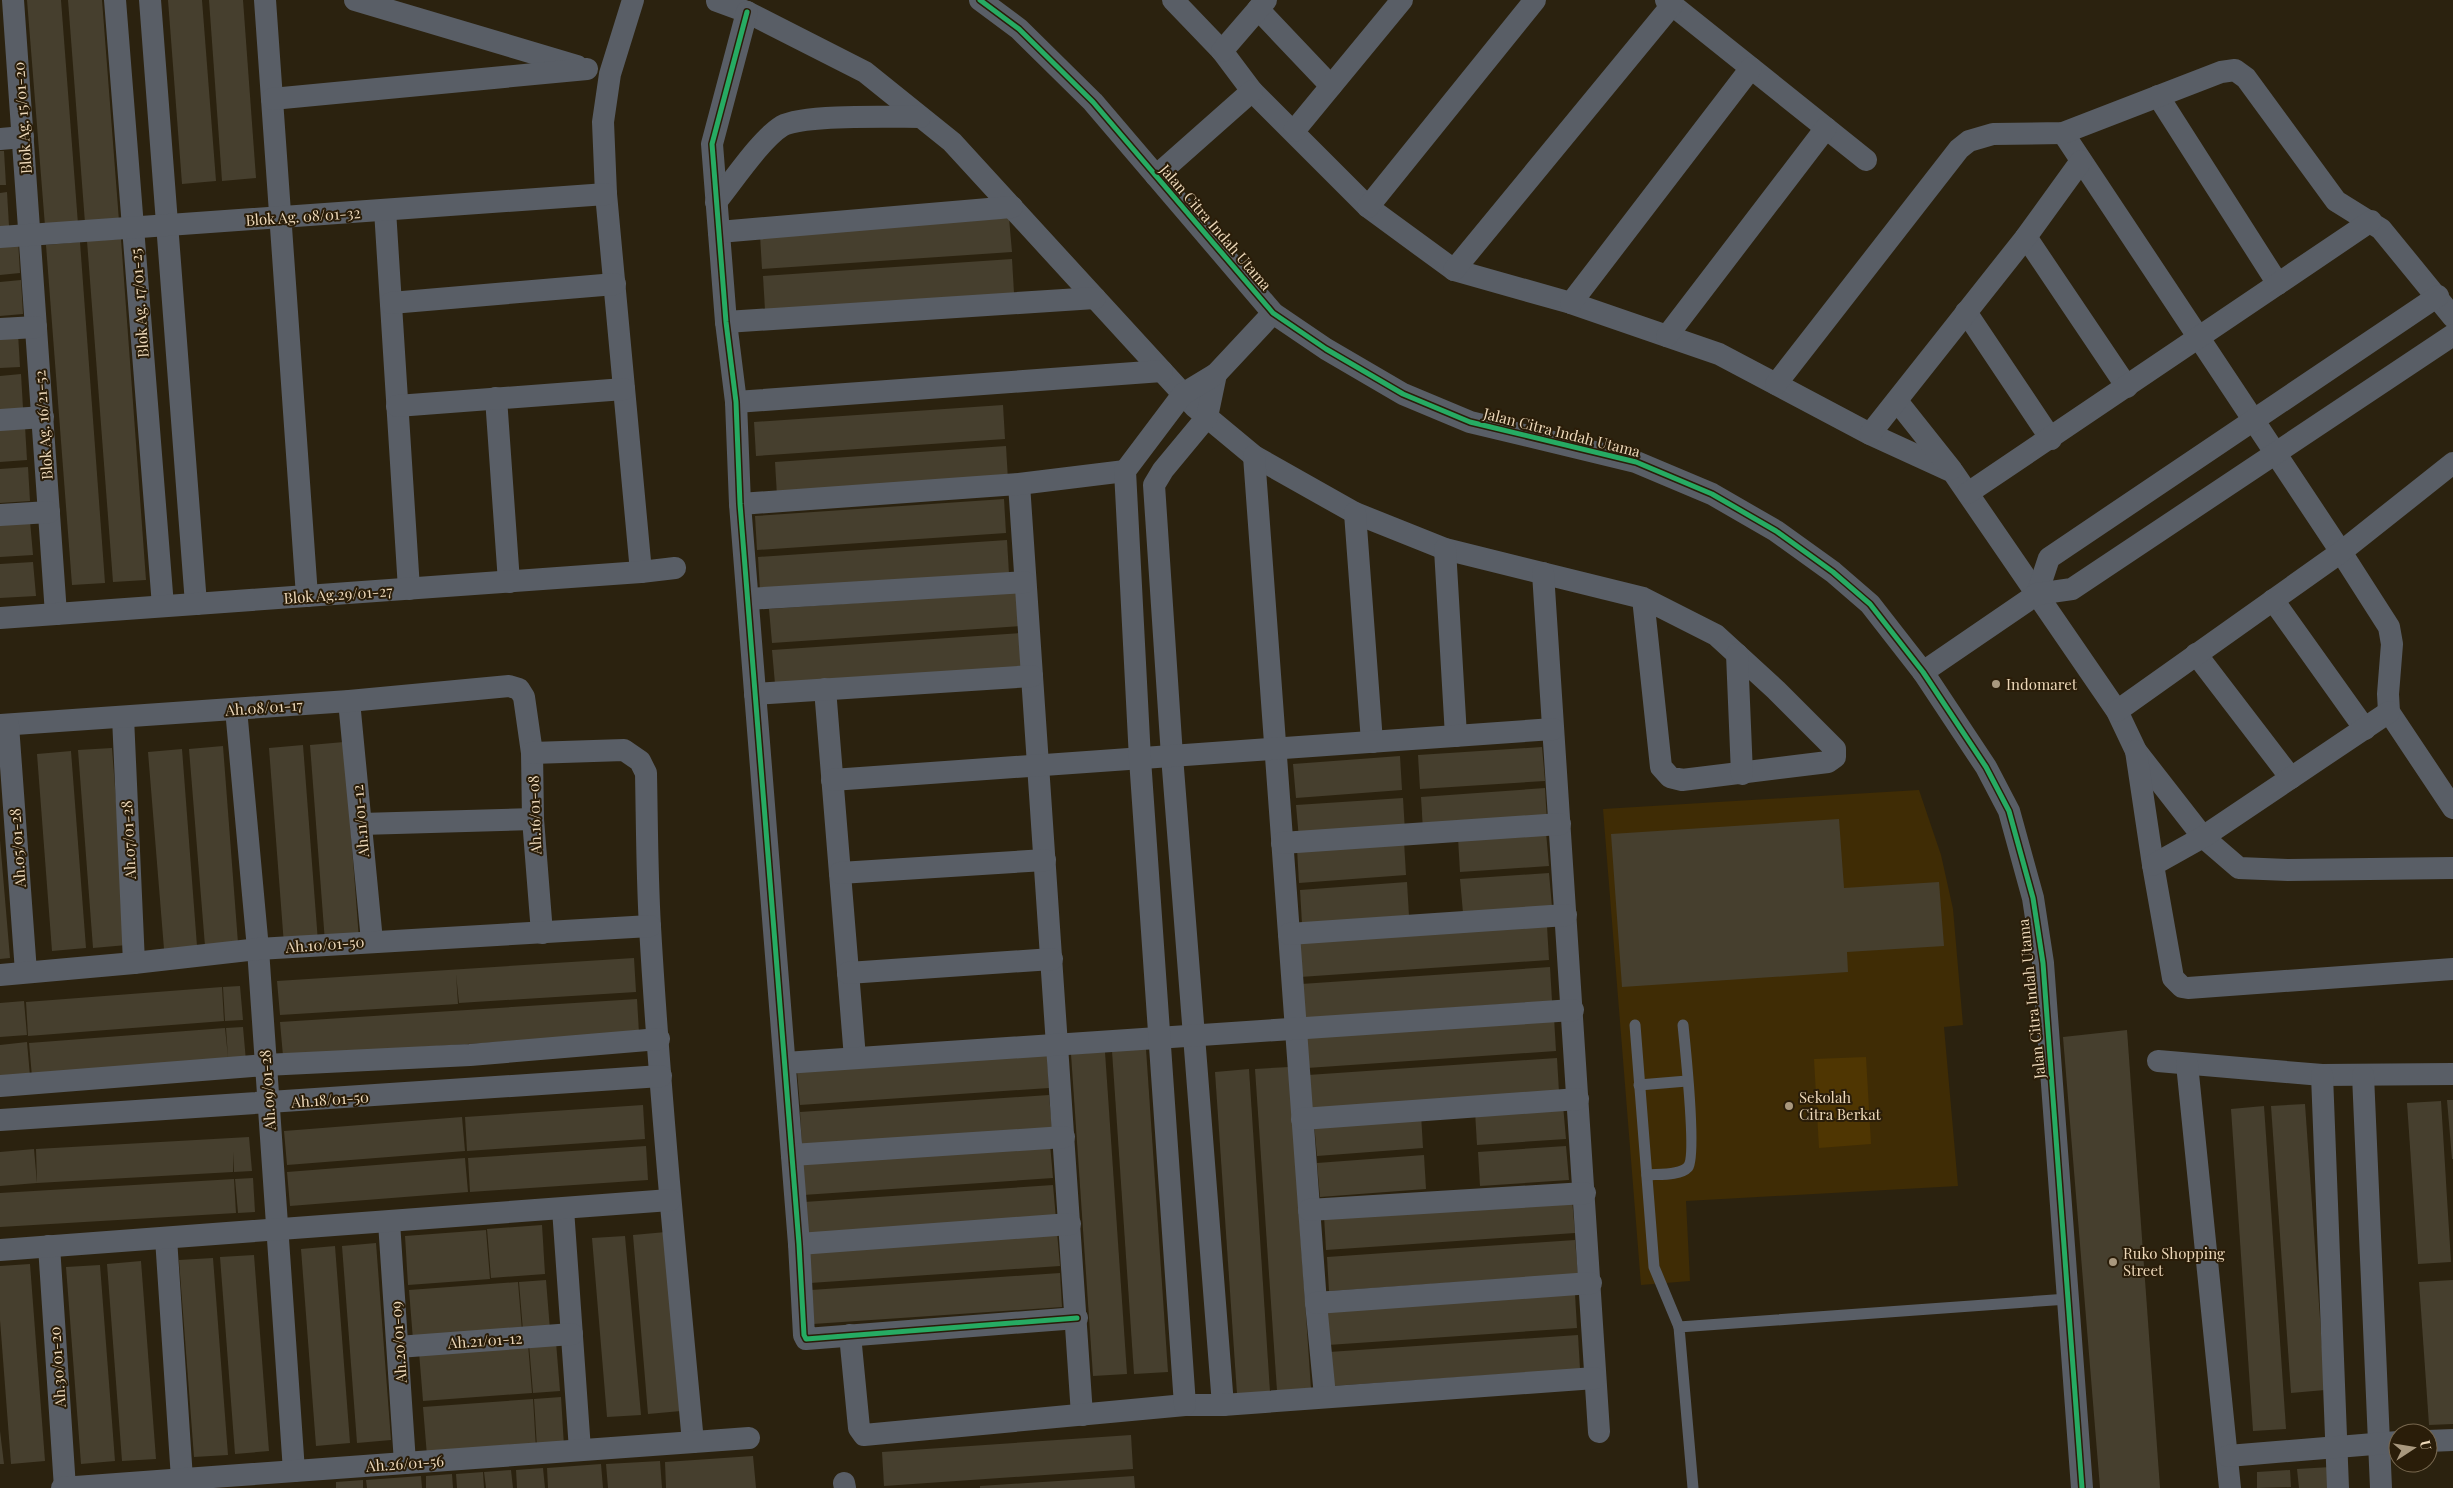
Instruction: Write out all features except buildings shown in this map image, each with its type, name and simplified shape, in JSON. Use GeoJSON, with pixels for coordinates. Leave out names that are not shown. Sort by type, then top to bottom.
{"type":"FeatureCollection","features":[{"type":"Feature","properties":{"kind":"street","name":"Blok Ag. 15/01-20"},"geometry":{"type":"LineString","coordinates":[[13,0],[8,51],[23,137],[30,235]]}},
{"type":"Feature","properties":{"kind":"street","name":"Blok Ag. 17/01-25"},"geometry":{"type":"LineString","coordinates":[[115,0],[163,606]]}},
{"type":"Feature","properties":{"kind":"street"},"geometry":{"type":"LineString","coordinates":[[150,0],[196,604]]}},
{"type":"Feature","properties":{"kind":"street"},"geometry":{"type":"LineString","coordinates":[[265,0],[307,596]]}},
{"type":"Feature","properties":{"kind":"street"},"geometry":{"type":"LineString","coordinates":[[355,0],[610,74]]}},
{"type":"Feature","properties":{"kind":"street"},"geometry":{"type":"LineString","coordinates":[[633,0],[610,74],[603,122],[606,194],[641,572]]}},
{"type":"Feature","properties":{"kind":"street","name":"Jalan Citra Indah Utama"},"geometry":{"type":"LineString","coordinates":[[980,0],[1019,29],[1093,102],[1273,313],[1326,349],[1403,394],[1470,422],[1636,462],[1712,494],[1776,531],[1833,572],[1870,604],[1922,672],[1986,767],[2009,812],[2033,898],[2043,963],[2082,1488]]}},
{"type":"Feature","properties":{"kind":"street"},"geometry":{"type":"LineString","coordinates":[[1173,0],[1222,51],[1252,91],[1368,207],[1454,270],[1571,303],[1719,354],[1870,434],[1953,472]]}},
{"type":"Feature","properties":{"kind":"street"},"geometry":{"type":"LineString","coordinates":[[1294,131],[1402,0]]}},
{"type":"Feature","properties":{"kind":"street"},"geometry":{"type":"LineString","coordinates":[[1368,207],[1535,0]]}},
{"type":"Feature","properties":{"kind":"street"},"geometry":{"type":"LineString","coordinates":[[716,1],[747,12],[864,72],[952,142],[1183,394],[1207,417],[1254,456],[1355,513],[1445,549],[1643,598],[1716,636],[1796,709],[1836,749],[1835,757],[1828,762],[1742,774],[1674,779],[1664,772],[1661,767],[1643,598]]}},
{"type":"Feature","properties":{"kind":"street"},"geometry":{"type":"LineString","coordinates":[[1454,270],[1670,2],[1866,160]]}},
{"type":"Feature","properties":{"kind":"street"},"geometry":{"type":"LineString","coordinates":[[1222,51],[1262,5],[1332,86]]}},
{"type":"Feature","properties":{"kind":"street"},"geometry":{"type":"LineString","coordinates":[[747,12],[712,144],[726,322],[736,402],[740,504],[799,1244],[804,1335],[806,1339],[1077,1318]]}},
{"type":"Feature","properties":{"kind":"street"},"geometry":{"type":"LineString","coordinates":[[1571,303],[1751,68]]}},
{"type":"Feature","properties":{"kind":"street"},"geometry":{"type":"LineString","coordinates":[[272,99],[588,69]]}},
{"type":"Feature","properties":{"kind":"street"},"geometry":{"type":"LineString","coordinates":[[1776,384],[1959,149],[1969,141],[1993,134],[2063,132],[2221,72],[2235,70],[2239,72],[2336,202],[2371,221],[2381,229],[2438,296],[2453,317]]}},
{"type":"Feature","properties":{"kind":"street"},"geometry":{"type":"LineString","coordinates":[[1156,176],[1252,91]]}},
{"type":"Feature","properties":{"kind":"street"},"geometry":{"type":"LineString","coordinates":[[2158,96],[2278,284]]}},
{"type":"Feature","properties":{"kind":"street"},"geometry":{"type":"LineString","coordinates":[[716,202],[764,143],[783,126],[819,119],[920,116]]}},
{"type":"Feature","properties":{"kind":"street"},"geometry":{"type":"LineString","coordinates":[[1667,336],[1826,128]]}},
{"type":"Feature","properties":{"kind":"street"},"geometry":{"type":"LineString","coordinates":[[2063,132],[2389,627],[2391,636],[2389,712],[2453,808]]}},
{"type":"Feature","properties":{"kind":"street"},"geometry":{"type":"LineString","coordinates":[[0,139],[23,137]]}},
{"type":"Feature","properties":{"kind":"street"},"geometry":{"type":"LineString","coordinates":[[1870,434],[2026,237],[2081,161]]}},
{"type":"Feature","properties":{"kind":"street","name":"Blok Ag. 08/01-32"},"geometry":{"type":"LineString","coordinates":[[0,237],[606,194]]}},
{"type":"Feature","properties":{"kind":"street"},"geometry":{"type":"LineString","coordinates":[[719,232],[1012,207]]}},
{"type":"Feature","properties":{"kind":"street"},"geometry":{"type":"LineString","coordinates":[[385,210],[408,589]]}},
{"type":"Feature","properties":{"kind":"street"},"geometry":{"type":"LineString","coordinates":[[1968,493],[2051,439],[2371,221]]}},
{"type":"Feature","properties":{"kind":"street","name":"Blok Ag. 16/21-52"},"geometry":{"type":"LineString","coordinates":[[30,235],[56,614]]}},
{"type":"Feature","properties":{"kind":"street"},"geometry":{"type":"LineString","coordinates":[[2026,237],[2127,387]]}},
{"type":"Feature","properties":{"kind":"street"},"geometry":{"type":"LineString","coordinates":[[391,303],[615,284]]}},
{"type":"Feature","properties":{"kind":"street"},"geometry":{"type":"LineString","coordinates":[[2037,594],[2049,558],[2438,296]]}},
{"type":"Feature","properties":{"kind":"street"},"geometry":{"type":"LineString","coordinates":[[726,322],[1096,298]]}},
{"type":"Feature","properties":{"kind":"street"},"geometry":{"type":"LineString","coordinates":[[1966,312],[2051,439]]}},
{"type":"Feature","properties":{"kind":"street"},"geometry":{"type":"LineString","coordinates":[[1186,1405],[1140,758],[1125,470],[1183,394],[1216,374],[1273,313]]}},
{"type":"Feature","properties":{"kind":"street"},"geometry":{"type":"LineString","coordinates":[[0,329],[36,327]]}},
{"type":"Feature","properties":{"kind":"street"},"geometry":{"type":"LineString","coordinates":[[1922,672],[2037,594],[2072,589],[2453,335]]}},
{"type":"Feature","properties":{"kind":"street"},"geometry":{"type":"LineString","coordinates":[[736,402],[1162,371]]}},
{"type":"Feature","properties":{"kind":"street"},"geometry":{"type":"LineString","coordinates":[[1216,374],[1207,417],[1163,470],[1154,485],[1172,756],[1223,1405]]}},
{"type":"Feature","properties":{"kind":"street"},"geometry":{"type":"LineString","coordinates":[[397,406],[624,389]]}},
{"type":"Feature","properties":{"kind":"street"},"geometry":{"type":"LineString","coordinates":[[496,398],[509,582]]}},
{"type":"Feature","properties":{"kind":"street"},"geometry":{"type":"LineString","coordinates":[[1897,401],[1968,493],[2117,711],[2136,751],[2203,837],[2239,868],[2288,870],[2453,868]]}},
{"type":"Feature","properties":{"kind":"street"},"geometry":{"type":"LineString","coordinates":[[0,420],[42,417]]}},
{"type":"Feature","properties":{"kind":"street"},"geometry":{"type":"LineString","coordinates":[[1254,456],[1302,1119],[1325,1396]]}},
{"type":"Feature","properties":{"kind":"street"},"geometry":{"type":"LineString","coordinates":[[2117,711],[2341,552],[2453,463]]}},
{"type":"Feature","properties":{"kind":"street"},"geometry":{"type":"LineString","coordinates":[[740,504],[1019,484],[1125,470]]}},
{"type":"Feature","properties":{"kind":"street"},"geometry":{"type":"LineString","coordinates":[[1019,484],[1077,1318],[1082,1415]]}},
{"type":"Feature","properties":{"kind":"street"},"geometry":{"type":"LineString","coordinates":[[0,515],[49,512]]}},
{"type":"Feature","properties":{"kind":"street"},"geometry":{"type":"LineString","coordinates":[[1355,513],[1372,742]]}},
{"type":"Feature","properties":{"kind":"street"},"geometry":{"type":"LineString","coordinates":[[1445,549],[1456,736]]}},
{"type":"Feature","properties":{"kind":"street","name":"Blok Ag.29/01-27"},"geometry":{"type":"LineString","coordinates":[[0,618],[509,582],[675,568]]}},
{"type":"Feature","properties":{"kind":"street"},"geometry":{"type":"LineString","coordinates":[[1543,573],[1600,1432]]}},
{"type":"Feature","properties":{"kind":"street"},"geometry":{"type":"LineString","coordinates":[[748,599],[1025,582]]}},
{"type":"Feature","properties":{"kind":"street"},"geometry":{"type":"LineString","coordinates":[[2273,600],[2365,729]]}},
{"type":"Feature","properties":{"kind":"street"},"geometry":{"type":"LineString","coordinates":[[1736,654],[1742,774]]}},
{"type":"Feature","properties":{"kind":"street"},"geometry":{"type":"LineString","coordinates":[[2196,654],[2291,778]]}},
{"type":"Feature","properties":{"kind":"street"},"geometry":{"type":"LineString","coordinates":[[755,694],[1032,676]]}},
{"type":"Feature","properties":{"kind":"street","name":"Ah.08/01-17"},"geometry":{"type":"LineString","coordinates":[[4,725],[349,701],[509,686],[519,689],[524,697]]}},
{"type":"Feature","properties":{"kind":"street"},"geometry":{"type":"LineString","coordinates":[[825,689],[856,1058]]}},
{"type":"Feature","properties":{"kind":"street","name":"Ah.16/01-08"},"geometry":{"type":"LineString","coordinates":[[524,697],[532,752],[533,819],[542,933]]}},
{"type":"Feature","properties":{"kind":"street","name":"Ah.11/01-12"},"geometry":{"type":"LineString","coordinates":[[349,701],[372,941]]}},
{"type":"Feature","properties":{"kind":"street","name":"Ah.09/01-28"},"geometry":{"type":"LineString","coordinates":[[236,709],[258,949],[294,1471]]}},
{"type":"Feature","properties":{"kind":"street"},"geometry":{"type":"LineString","coordinates":[[2153,865],[2203,837],[2389,712]]}},
{"type":"Feature","properties":{"kind":"street","name":"Ah.07/01-28"},"geometry":{"type":"LineString","coordinates":[[123,717],[134,963]]}},
{"type":"Feature","properties":{"kind":"street","name":"Ah.05/01-28"},"geometry":{"type":"LineString","coordinates":[[4,725],[26,972]]}},
{"type":"Feature","properties":{"kind":"street"},"geometry":{"type":"LineString","coordinates":[[832,780],[1554,729]]}},
{"type":"Feature","properties":{"kind":"street"},"geometry":{"type":"LineString","coordinates":[[532,752],[624,750],[640,761],[646,772],[650,926],[670,1200],[693,1442]]}},
{"type":"Feature","properties":{"kind":"street"},"geometry":{"type":"LineString","coordinates":[[2136,751],[2153,865],[2174,978],[2182,987],[2453,969]]}},
{"type":"Feature","properties":{"kind":"street"},"geometry":{"type":"LineString","coordinates":[[360,824],[533,819]]}},
{"type":"Feature","properties":{"kind":"street"},"geometry":{"type":"LineString","coordinates":[[1282,843],[1560,824]]}},
{"type":"Feature","properties":{"kind":"street"},"geometry":{"type":"LineString","coordinates":[[840,873],[1045,860]]}},
{"type":"Feature","properties":{"kind":"street"},"geometry":{"type":"LineString","coordinates":[[1289,934],[1566,915]]}},
{"type":"Feature","properties":{"kind":"street","name":"Ah.10/01-50"},"geometry":{"type":"LineString","coordinates":[[0,974],[134,963],[258,949],[650,926]]}},
{"type":"Feature","properties":{"kind":"street"},"geometry":{"type":"LineString","coordinates":[[848,973],[1052,959]]}},
{"type":"Feature","properties":{"kind":"street"},"geometry":{"type":"LineString","coordinates":[[784,1063],[1572,1010]]}},
{"type":"Feature","properties":{"kind":"street"},"geometry":{"type":"LineString","coordinates":[[0,1086],[265,1065],[470,1055],[659,1039]]}},
{"type":"Feature","properties":{"kind":"street"},"geometry":{"type":"LineString","coordinates":[[2158,1061],[2322,1075],[2453,1074]]}},
{"type":"Feature","properties":{"kind":"street"},"geometry":{"type":"LineString","coordinates":[[2187,1064],[2230,1488]]}},
{"type":"Feature","properties":{"kind":"street"},"geometry":{"type":"LineString","coordinates":[[2322,1075],[2338,1488]]}},
{"type":"Feature","properties":{"kind":"street"},"geometry":{"type":"LineString","coordinates":[[2363,1075],[2388,1443],[2381,1488]]}},
{"type":"Feature","properties":{"kind":"street","name":"Ah.18/01-50"},"geometry":{"type":"LineString","coordinates":[[0,1120],[661,1076]]}},
{"type":"Feature","properties":{"kind":"street"},"geometry":{"type":"LineString","coordinates":[[1302,1119],[1578,1099]]}},
{"type":"Feature","properties":{"kind":"street"},"geometry":{"type":"LineString","coordinates":[[792,1155],[1064,1137]]}},
{"type":"Feature","properties":{"kind":"street"},"geometry":{"type":"LineString","coordinates":[[1309,1210],[1585,1193]]}},
{"type":"Feature","properties":{"kind":"street"},"geometry":{"type":"LineString","coordinates":[[0,1250],[670,1200]]}},
{"type":"Feature","properties":{"kind":"street"},"geometry":{"type":"LineString","coordinates":[[564,1209],[580,1450]]}},
{"type":"Feature","properties":{"kind":"street","name":"Ah.20/01-09"},"geometry":{"type":"LineString","coordinates":[[389,1222],[406,1463]]}},
{"type":"Feature","properties":{"kind":"street"},"geometry":{"type":"LineString","coordinates":[[799,1244],[1070,1224]]}},
{"type":"Feature","properties":{"kind":"street"},"geometry":{"type":"LineString","coordinates":[[166,1238],[182,1479]]}},
{"type":"Feature","properties":{"kind":"street","name":"Ah.30/01-20"},"geometry":{"type":"LineString","coordinates":[[49,1246],[63,1488]]}},
{"type":"Feature","properties":{"kind":"street"},"geometry":{"type":"LineString","coordinates":[[1316,1303],[1591,1283]]}},
{"type":"Feature","properties":{"kind":"street","name":"Ah.21/01-12"},"geometry":{"type":"LineString","coordinates":[[398,1347],[572,1334]]}},
{"type":"Feature","properties":{"kind":"street"},"geometry":{"type":"LineString","coordinates":[[850,1335],[859,1428],[864,1435],[1186,1405],[1223,1405],[1325,1396],[1595,1378]]}},
{"type":"Feature","properties":{"kind":"street","name":"Ah.26/01-56"},"geometry":{"type":"LineString","coordinates":[[63,1488],[749,1438]]}},
{"type":"Feature","properties":{"kind":"street"},"geometry":{"type":"LineString","coordinates":[[2438,1441],[2453,1440]]}},
{"type":"Feature","properties":{"kind":"street"},"geometry":{"type":"LineString","coordinates":[[2228,1456],[2388,1443]]}},
{"type":"Feature","properties":{"kind":"lane"},"geometry":{"type":"LineString","coordinates":[[1635,1025],[1654,1267],[1679,1327],[1694,1488]]}},
{"type":"Feature","properties":{"kind":"lane"},"geometry":{"type":"LineString","coordinates":[[1646,1175],[1678,1172],[1688,1168],[1691,1161],[1684,1025]]}},
{"type":"Feature","properties":{"kind":"lane"},"geometry":{"type":"LineString","coordinates":[[1639,1086],[1687,1081]]}},
{"type":"Feature","properties":{"kind":"lane"},"geometry":{"type":"LineString","coordinates":[[1679,1327],[2068,1299]]}},
{"type":"Feature","properties":{"kind":"shaded area","name":"Sekolah Citra Berkat"},"geometry":{"type":"Polygon","coordinates":[[[1919,790],[1941,855],[1953,909],[1963,1025],[1944,1027],[1958,1186],[1686,1201],[1690,1281],[1641,1285],[1603,809],[1919,790]]]}},
{"type":"Feature","properties":{"kind":"shaded area"},"geometry":{"type":"Polygon","coordinates":[[[1866,1057],[1871,1144],[1819,1148],[1814,1059],[1866,1057]]]}},
{"type":"Feature","properties":{"kind":"cycle path"},"geometry":{"type":"LineString","coordinates":[[980,0],[1019,29],[1093,102],[1273,313],[1326,349],[1403,394],[1470,422],[1636,462],[1712,494],[1776,531],[1833,572],[1870,604],[1923,672],[1986,767],[2009,811],[2033,898],[2043,963],[2082,1488]]}},
{"type":"Feature","properties":{"kind":"cycle path"},"geometry":{"type":"LineString","coordinates":[[747,12],[712,144],[726,322],[736,402],[740,504],[799,1244],[804,1335],[806,1339],[1077,1318]]}},
{"type":"Feature","properties":{"kind":"place","name":"Indomaret"},"geometry":{"type":"Point","coordinates":[1996,684]}},
{"type":"Feature","properties":{"kind":"place","name":"Sekolah Citra Berkat"},"geometry":{"type":"Point","coordinates":[1789,1106]}},
{"type":"Feature","properties":{"kind":"place","name":"Ruko Shopping Street"},"geometry":{"type":"Point","coordinates":[2113,1262]}}]}
